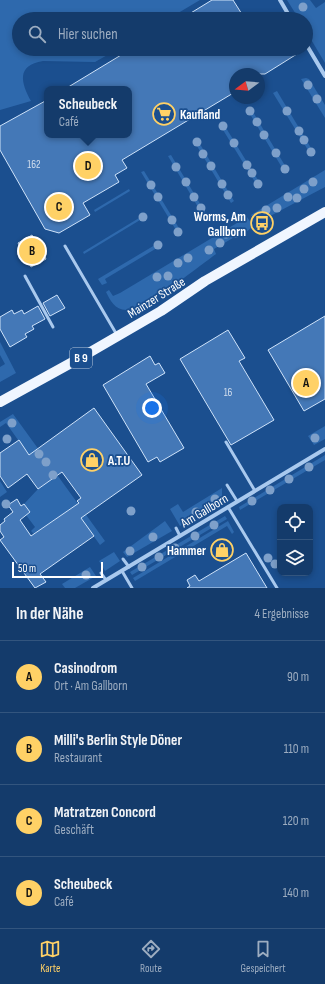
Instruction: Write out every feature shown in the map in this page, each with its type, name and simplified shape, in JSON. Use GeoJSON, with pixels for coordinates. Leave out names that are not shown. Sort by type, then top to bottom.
{"type":"FeatureCollection","features":[{"type":"Feature","properties":{"kind":"main road","name":"Mainzer Straße"},"geometry":{"type":"LineString","coordinates":[[0,402],[161,311],[205,282],[325,212]]}},
{"type":"Feature","properties":{"kind":"street"},"geometry":{"type":"LineString","coordinates":[[280,0],[287,12]]}},
{"type":"Feature","properties":{"kind":"street"},"geometry":{"type":"LineString","coordinates":[[313,56],[325,76]]}},
{"type":"Feature","properties":{"kind":"street","name":"Am Gallborn"},"geometry":{"type":"LineString","coordinates":[[93,588],[325,449]]}},
{"type":"Feature","properties":{"kind":"lane"},"geometry":{"type":"LineString","coordinates":[[65,246],[118,336]]}},
{"type":"Feature","properties":{"kind":"lane"},"geometry":{"type":"LineString","coordinates":[[25,276],[53,327]]}},
{"type":"Feature","properties":{"kind":"lane"},"geometry":{"type":"LineString","coordinates":[[226,442],[255,491]]}},
{"type":"Feature","properties":{"kind":"lane"},"geometry":{"type":"LineString","coordinates":[[227,485],[237,501]]}},
{"type":"Feature","properties":{"kind":"lane"},"geometry":{"type":"LineString","coordinates":[[228,507],[277,588]]}},
{"type":"Feature","properties":{"kind":"lane"},"geometry":{"type":"LineString","coordinates":[[176,528],[180,536]]}},
{"type":"Feature","properties":{"kind":"lane"},"geometry":{"type":"LineString","coordinates":[[124,559],[128,567]]}},
{"type":"Feature","properties":{"kind":"lane"},"geometry":{"type":"LineString","coordinates":[[122,571],[132,588]]}},
{"type":"Feature","properties":{"kind":"lane"},"geometry":{"type":"LineString","coordinates":[[101,573],[106,580]]}},
{"type":"Feature","properties":{"kind":"shaded area"},"geometry":{"type":"Polygon","coordinates":[[[0,0],[200,0],[180,12],[12,12],[12,56],[106,56],[95,62],[43,61],[28,66],[23,76],[23,81],[31,101],[0,110],[0,0]]]}},
{"type":"Feature","properties":{"kind":"shaded area"},"geometry":{"type":"Polygon","coordinates":[[[287,0],[310,0],[316,8],[325,2],[325,63],[313,43],[313,12],[295,12],[287,0]]]}},
{"type":"Feature","properties":{"kind":"shaded area"},"geometry":{"type":"Polygon","coordinates":[[[301,79],[309,79],[325,105],[325,118],[301,79]]]}},
{"type":"Feature","properties":{"kind":"shaded area"},"geometry":{"type":"Polygon","coordinates":[[[277,91],[314,153],[311,155],[273,93],[277,91]]]}},
{"type":"Feature","properties":{"kind":"shaded area"},"geometry":{"type":"Polygon","coordinates":[[[250,107],[287,169],[284,171],[247,109],[250,107]]]}},
{"type":"Feature","properties":{"kind":"shaded area"},"geometry":{"type":"Polygon","coordinates":[[[223,123],[261,185],[258,187],[220,125],[223,123]]]}},
{"type":"Feature","properties":{"kind":"shaded area"},"geometry":{"type":"Polygon","coordinates":[[[197,139],[234,201],[231,203],[194,141],[197,139]]]}},
{"type":"Feature","properties":{"kind":"shaded area"},"geometry":{"type":"Polygon","coordinates":[[[171,155],[208,217],[205,219],[168,156],[171,155]]]}},
{"type":"Feature","properties":{"kind":"shaded area"},"geometry":{"type":"Polygon","coordinates":[[[325,170],[325,187],[257,223],[251,215],[325,170]]]}},
{"type":"Feature","properties":{"kind":"shaded area"},"geometry":{"type":"Polygon","coordinates":[[[144,171],[182,233],[179,235],[141,172],[144,171]]]}},
{"type":"Feature","properties":{"kind":"shaded area"},"geometry":{"type":"Polygon","coordinates":[[[129,189],[130,191],[95,212],[94,210],[129,189]]]}},
{"type":"Feature","properties":{"kind":"shaded area"},"geometry":{"type":"Polygon","coordinates":[[[144,215],[145,217],[84,254],[83,252],[144,215]]]}},
{"type":"Feature","properties":{"kind":"shaded area"},"geometry":{"type":"Polygon","coordinates":[[[247,217],[253,226],[242,236],[238,235],[214,249],[216,254],[158,296],[135,308],[126,310],[122,310],[113,304],[109,298],[106,292],[109,290],[113,296],[120,293],[247,217]]]}},
{"type":"Feature","properties":{"kind":"shaded area"},"geometry":{"type":"Polygon","coordinates":[[[160,242],[162,245],[105,279],[107,283],[102,285],[98,279],[160,242]]]}},
{"type":"Feature","properties":{"kind":"shaded area"},"geometry":{"type":"Polygon","coordinates":[[[0,342],[16,373],[0,382],[0,367],[5,364],[0,355],[0,342]]]}},
{"type":"Feature","properties":{"kind":"shaded area"},"geometry":{"type":"Polygon","coordinates":[[[13,414],[105,541],[100,545],[73,507],[34,534],[31,531],[35,527],[26,515],[30,512],[24,504],[38,489],[48,482],[6,423],[0,427],[0,422],[13,414]]]}},
{"type":"Feature","properties":{"kind":"shaded area"},"geometry":{"type":"Polygon","coordinates":[[[325,426],[325,439],[314,445],[308,436],[325,426]]]}},
{"type":"Feature","properties":{"kind":"shaded area"},"geometry":{"type":"Polygon","coordinates":[[[325,455],[325,460],[240,510],[239,507],[325,455]]]}},
{"type":"Feature","properties":{"kind":"shaded area"},"geometry":{"type":"Polygon","coordinates":[[[0,481],[7,492],[0,497],[0,481]]]}},
{"type":"Feature","properties":{"kind":"shaded area"},"geometry":{"type":"Polygon","coordinates":[[[222,488],[222,496],[218,503],[180,526],[170,509],[178,504],[183,512],[222,488]]]}},
{"type":"Feature","properties":{"kind":"shaded area"},"geometry":{"type":"Polygon","coordinates":[[[225,516],[227,519],[132,575],[130,572],[225,516]]]}},
{"type":"Feature","properties":{"kind":"shaded area"},"geometry":{"type":"Polygon","coordinates":[[[165,521],[172,531],[127,557],[123,552],[165,521]]]}},
{"type":"Feature","properties":{"kind":"shaded area"},"geometry":{"type":"Polygon","coordinates":[[[228,521],[234,532],[232,534],[227,526],[135,581],[133,578],[228,521]]]}},
{"type":"Feature","properties":{"kind":"shaded area"},"geometry":{"type":"Polygon","coordinates":[[[114,552],[120,561],[105,571],[99,561],[114,552]]]}},
{"type":"Feature","properties":{"kind":"shaded area"},"geometry":{"type":"Polygon","coordinates":[[[90,567],[96,576],[75,588],[65,588],[62,584],[90,567]]]}},
{"type":"Feature","properties":{"kind":"building"},"geometry":{"type":"Polygon","coordinates":[[[212,0],[233,0],[241,12],[192,12],[212,0]]]}},
{"type":"Feature","properties":{"kind":"building"},"geometry":{"type":"Polygon","coordinates":[[[119,56],[294,56],[265,74],[265,68],[229,68],[229,96],[122,160],[127,168],[115,175],[119,182],[83,203],[90,215],[59,233],[45,229],[0,150],[0,126],[44,102],[44,138],[132,138],[132,86],[70,86],[119,56]]]}},
{"type":"Feature","properties":{"kind":"building"},"geometry":{"type":"Polygon","coordinates":[[[32,235],[46,259],[31,267],[18,243],[32,235]]]}},
{"type":"Feature","properties":{"kind":"building"},"geometry":{"type":"Polygon","coordinates":[[[57,295],[65,308],[50,316],[43,303],[57,295]]]}},
{"type":"Feature","properties":{"kind":"building"},"geometry":{"type":"Polygon","coordinates":[[[38,306],[45,319],[32,326],[34,329],[25,334],[27,337],[10,347],[0,329],[0,317],[12,310],[14,314],[22,310],[24,314],[38,306]]]}},
{"type":"Feature","properties":{"kind":"building"},"geometry":{"type":"Polygon","coordinates":[[[325,316],[325,399],[304,411],[268,350],[325,316]]]}},
{"type":"Feature","properties":{"kind":"building"},"geometry":{"type":"Polygon","coordinates":[[[228,330],[245,358],[239,361],[274,420],[231,445],[180,359],[228,330]]]}},
{"type":"Feature","properties":{"kind":"building"},"geometry":{"type":"Polygon","coordinates":[[[150,356],[155,365],[159,363],[165,373],[146,384],[184,448],[160,462],[157,457],[148,462],[103,385],[150,356]]]}},
{"type":"Feature","properties":{"kind":"building"},"geometry":{"type":"Polygon","coordinates":[[[94,408],[142,475],[81,518],[94,536],[40,574],[46,582],[35,588],[0,540],[4,537],[0,531],[0,525],[5,521],[4,519],[13,512],[8,505],[17,499],[21,506],[24,504],[30,512],[20,520],[31,536],[79,503],[77,501],[81,498],[62,472],[38,489],[27,474],[8,488],[0,476],[0,453],[19,440],[29,455],[94,408]]]}},
{"type":"Feature","properties":{"kind":"building"},"geometry":{"type":"Polygon","coordinates":[[[246,553],[267,588],[187,588],[190,586],[187,580],[195,575],[199,581],[246,553]]]}},
{"type":"Feature","properties":{"kind":"place","name":"Kaufland"},"geometry":{"type":"Point","coordinates":[164,114]}},
{"type":"Feature","properties":{"kind":"place","name":"Scheubeck"},"geometry":{"type":"Point","coordinates":[88,166]}},
{"type":"Feature","properties":{"kind":"place","name":"Matratzen Concord"},"geometry":{"type":"Point","coordinates":[59,207]}},
{"type":"Feature","properties":{"kind":"place","name":"Worms, Am Gallborn"},"geometry":{"type":"Point","coordinates":[262,223]}},
{"type":"Feature","properties":{"kind":"place","name":"Milli's Berlin Style Döner"},"geometry":{"type":"Point","coordinates":[32,251]}},
{"type":"Feature","properties":{"kind":"place","name":"Casinodrom"},"geometry":{"type":"Point","coordinates":[306,383]}},
{"type":"Feature","properties":{"kind":"place","name":"A.T.U"},"geometry":{"type":"Point","coordinates":[92,460]}},
{"type":"Feature","properties":{"kind":"place","name":"Hammer"},"geometry":{"type":"Point","coordinates":[222,550]}}]}
